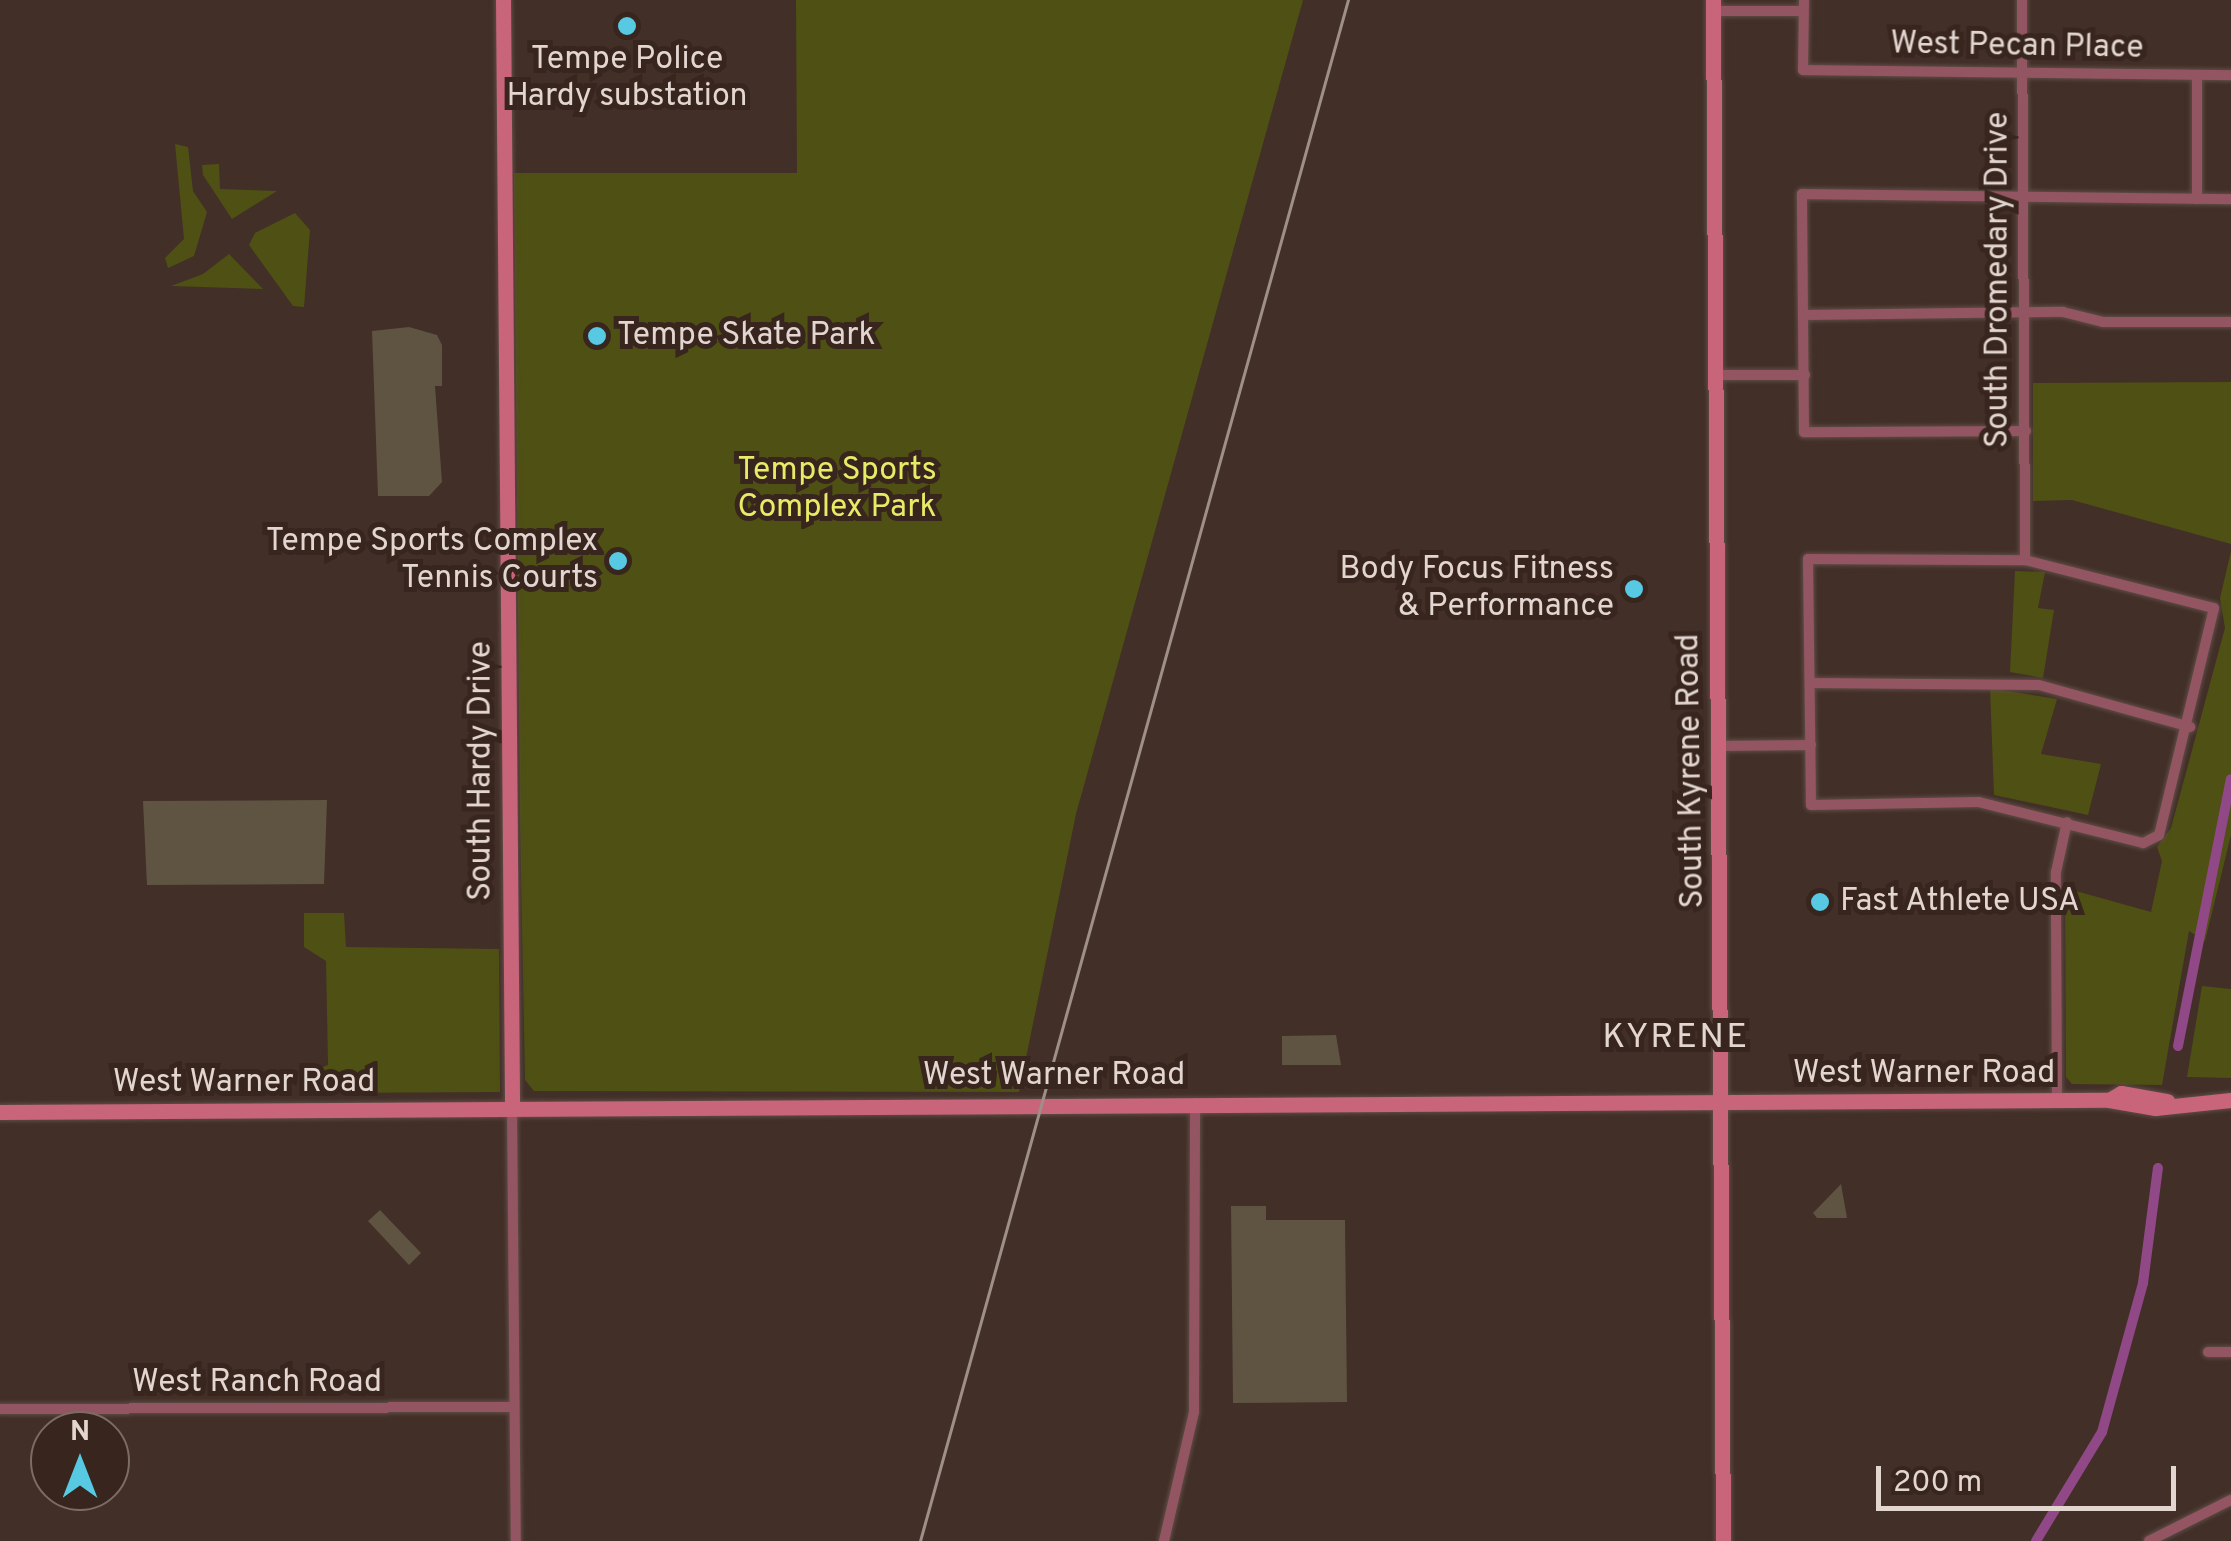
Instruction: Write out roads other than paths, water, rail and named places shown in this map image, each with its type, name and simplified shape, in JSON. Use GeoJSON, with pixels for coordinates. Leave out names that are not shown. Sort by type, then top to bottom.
{"type":"FeatureCollection","features":[{"type":"Feature","properties":{"kind":"main road","name":"South Hardy Drive"},"geometry":{"type":"LineString","coordinates":[[503,0],[512,1108]]}},
{"type":"Feature","properties":{"kind":"main road","name":"South Kyrene Road"},"geometry":{"type":"LineString","coordinates":[[1713,6],[1724,1103],[1722,1541]]}},
{"type":"Feature","properties":{"kind":"main road","name":"West Warner Road"},"geometry":{"type":"LineString","coordinates":[[0,1112],[1195,1103],[2057,1102],[2109,1100],[2121,1092],[2167,1100],[2231,1100]]}},
{"type":"Feature","properties":{"kind":"street","name":"South Dromedary Drive"},"geometry":{"type":"LineString","coordinates":[[2022,0],[2025,560]]}},
{"type":"Feature","properties":{"kind":"street","name":"West Pecan Place"},"geometry":{"type":"LineString","coordinates":[[1804,5],[1803,70],[2231,74]]}},
{"type":"Feature","properties":{"kind":"street"},"geometry":{"type":"LineString","coordinates":[[1713,6],[1804,5]]}},
{"type":"Feature","properties":{"kind":"street"},"geometry":{"type":"LineString","coordinates":[[2197,74],[2197,198]]}},
{"type":"Feature","properties":{"kind":"street"},"geometry":{"type":"LineString","coordinates":[[2026,431],[1804,432],[1802,194],[2231,198]]}},
{"type":"Feature","properties":{"kind":"street"},"geometry":{"type":"LineString","coordinates":[[1805,315],[2024,312],[2104,322],[2231,322]]}},
{"type":"Feature","properties":{"kind":"street"},"geometry":{"type":"LineString","coordinates":[[1715,375],[1806,375]]}},
{"type":"Feature","properties":{"kind":"street"},"geometry":{"type":"LineString","coordinates":[[1808,560],[2025,560],[2214,608],[2190,726],[2153,841],[1978,802],[1812,805],[1808,560]]}},
{"type":"Feature","properties":{"kind":"street"},"geometry":{"type":"LineString","coordinates":[[1810,682],[2039,685],[2190,726]]}},
{"type":"Feature","properties":{"kind":"street"},"geometry":{"type":"LineString","coordinates":[[1718,746],[1811,745]]}},
{"type":"Feature","properties":{"kind":"street"},"geometry":{"type":"LineString","coordinates":[[2057,1102],[2056,872],[2067,822]]}},
{"type":"Feature","properties":{"kind":"street"},"geometry":{"type":"LineString","coordinates":[[1164,1541],[1194,1412],[1195,1103]]}},
{"type":"Feature","properties":{"kind":"street","name":"South Hardy Drive"},"geometry":{"type":"LineString","coordinates":[[512,1108],[516,1541]]}},
{"type":"Feature","properties":{"kind":"street"},"geometry":{"type":"LineString","coordinates":[[2208,1352],[2231,1352]]}},
{"type":"Feature","properties":{"kind":"street","name":"West Ranch Road"},"geometry":{"type":"LineString","coordinates":[[0,1409],[514,1408]]}},
{"type":"Feature","properties":{"kind":"street"},"geometry":{"type":"LineString","coordinates":[[2149,1541],[2231,1500]]}},
{"type":"Feature","properties":{"kind":"waterway"},"geometry":{"type":"LineString","coordinates":[[2178,1046],[2231,779]]}},
{"type":"Feature","properties":{"kind":"waterway"},"geometry":{"type":"LineString","coordinates":[[2036,1541],[2102,1432],[2143,1283],[2158,1168]]}},
{"type":"Feature","properties":{"kind":"railway"},"geometry":{"type":"LineString","coordinates":[[920,1541],[1348,0]]}},
{"type":"Feature","properties":{"kind":"place","name":"Tempe Police Hardy substation"},"geometry":{"type":"Point","coordinates":[627,26]}},
{"type":"Feature","properties":{"kind":"place","name":"Tempe Skate Park"},"geometry":{"type":"Point","coordinates":[597,336]}},
{"type":"Feature","properties":{"kind":"place","name":"Tempe Sports Complex Tennis Courts"},"geometry":{"type":"Point","coordinates":[618,561]}},
{"type":"Feature","properties":{"kind":"place","name":"Body Focus Fitness & Performance"},"geometry":{"type":"Point","coordinates":[1634,589]}},
{"type":"Feature","properties":{"kind":"place","name":"Fast Athlete USA"},"geometry":{"type":"Point","coordinates":[1820,902]}},
{"type":"Feature","properties":{"kind":"district","name":"KYRENE"},"geometry":{"type":"Point","coordinates":[1676,1038]}},
{"type":"Feature","properties":{"kind":"park label","name":"Tempe Sports Complex Park"},"geometry":{"type":"Point","coordinates":[837,490]}}]}
